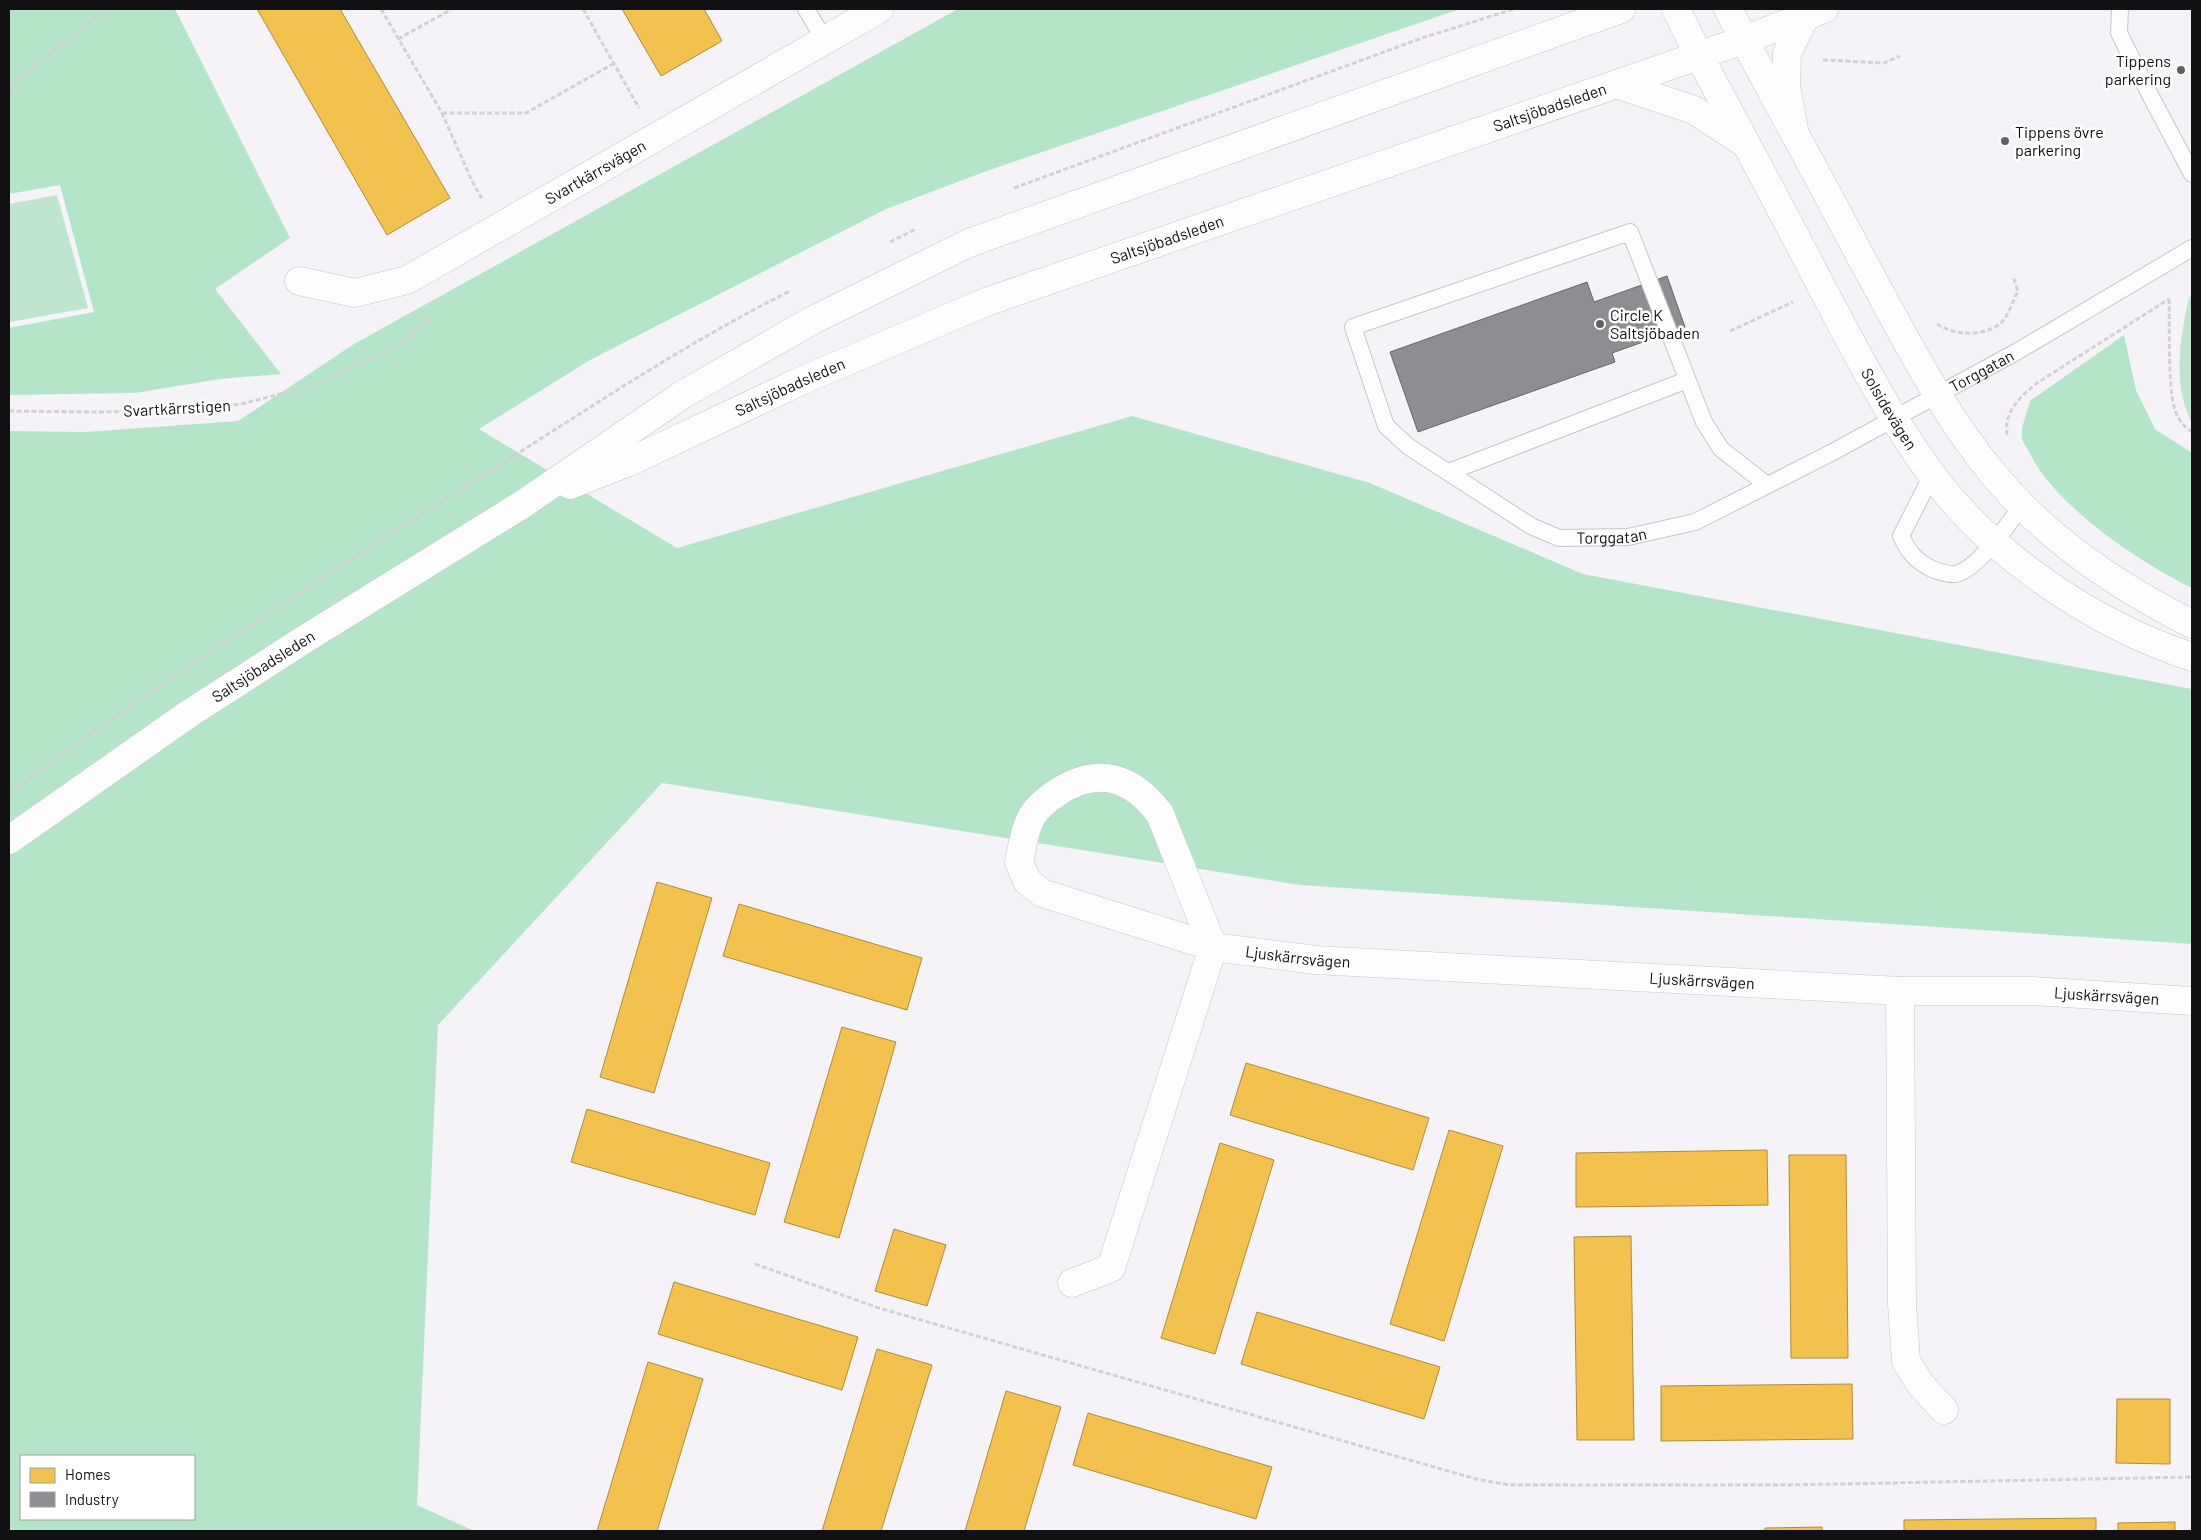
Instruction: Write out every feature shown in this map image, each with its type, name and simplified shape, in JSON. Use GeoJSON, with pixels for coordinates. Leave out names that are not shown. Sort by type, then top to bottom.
{"type":"FeatureCollection","features":[{"type":"Feature","properties":{"kind":"street","name":"Svartkärrsvägen"},"geometry":{"type":"LineString","coordinates":[[299,281],[355,293],[407,280],[879,9]]}},
{"type":"Feature","properties":{"kind":"street","name":"Saltsjöbadsleden"},"geometry":{"type":"LineString","coordinates":[[9,840],[206,702],[523,504],[682,395],[812,320],[969,242],[1621,9]]}},
{"type":"Feature","properties":{"kind":"street","name":"Solsidevägen"},"geometry":{"type":"LineString","coordinates":[[1676,9],[1699,56],[1894,419],[1932,475],[1994,544],[2030,571],[2097,614],[2164,648],[2192,657]]}},
{"type":"Feature","properties":{"kind":"street"},"geometry":{"type":"LineString","coordinates":[[1728,9],[1903,336],[1937,395],[1994,476],[2022,505],[2058,537],[2121,584],[2192,624]]}},
{"type":"Feature","properties":{"kind":"street","name":"Saltsjöbadsleden"},"geometry":{"type":"LineString","coordinates":[[523,504],[629,462],[803,380],[986,302],[1699,56],[1814,13]]}},
{"type":"Feature","properties":{"kind":"street"},"geometry":{"type":"LineString","coordinates":[[1795,135],[1786,86],[1788,52],[1814,13]]}},
{"type":"Feature","properties":{"kind":"street"},"geometry":{"type":"LineString","coordinates":[[1616,84],[1694,110],[1746,144]]}},
{"type":"Feature","properties":{"kind":"street","name":"Ljuskärrsvägen"},"geometry":{"type":"LineString","coordinates":[[1213,947],[1160,814],[1151,801],[1129,784],[1099,776],[1072,784],[1049,799],[1031,818],[1018,862],[1027,880],[1042,892],[1213,947],[1316,960],[1900,991],[2032,991],[2192,1001]]}},
{"type":"Feature","properties":{"kind":"street"},"geometry":{"type":"LineString","coordinates":[[1072,1283],[1111,1268],[1213,947]]}},
{"type":"Feature","properties":{"kind":"street"},"geometry":{"type":"LineString","coordinates":[[1900,991],[1902,1304],[1906,1361],[1921,1385],[1944,1410]]}},
{"type":"Feature","properties":{"kind":"lane"},"geometry":{"type":"LineString","coordinates":[[806,9],[824,39]]}},
{"type":"Feature","properties":{"kind":"lane"},"geometry":{"type":"LineString","coordinates":[[2120,9],[2119,32],[2148,93],[2192,174]]}},
{"type":"Feature","properties":{"kind":"lane","name":"Torggatan"},"geometry":{"type":"LineString","coordinates":[[1687,380],[1630,232],[1353,327],[1386,426],[1409,447],[1531,526],[1559,538],[1628,537],[1695,522],[1894,419],[2018,351],[2192,248]]}},
{"type":"Feature","properties":{"kind":"lane"},"geometry":{"type":"LineString","coordinates":[[1449,472],[1687,380],[1704,422],[1721,449],[1767,485]]}},
{"type":"Feature","properties":{"kind":"lane"},"geometry":{"type":"LineString","coordinates":[[1932,475],[1901,536],[1908,552],[1920,563],[1939,572],[1955,574],[1976,561],[1994,544],[2022,505]]}},
{"type":"Feature","properties":{"kind":"path"},"geometry":{"type":"LineString","coordinates":[[9,92],[25,73],[108,9]]}},
{"type":"Feature","properties":{"kind":"path"},"geometry":{"type":"LineString","coordinates":[[381,9],[442,113],[472,182],[484,203]]}},
{"type":"Feature","properties":{"kind":"path"},"geometry":{"type":"LineString","coordinates":[[398,39],[452,9]]}},
{"type":"Feature","properties":{"kind":"path"},"geometry":{"type":"LineString","coordinates":[[583,9],[612,64],[643,116]]}},
{"type":"Feature","properties":{"kind":"path"},"geometry":{"type":"LineString","coordinates":[[1819,68],[1823,60],[1884,63],[1900,56]]}},
{"type":"Feature","properties":{"kind":"path"},"geometry":{"type":"LineString","coordinates":[[442,113],[526,114],[612,64]]}},
{"type":"Feature","properties":{"kind":"path"},"geometry":{"type":"LineString","coordinates":[[1931,320],[1946,330],[1968,333],[1984,332],[2002,322],[2018,291],[2013,276]]}},
{"type":"Feature","properties":{"kind":"path","name":"Svartkärrstigen"},"geometry":{"type":"LineString","coordinates":[[9,411],[194,410],[241,404],[312,386],[399,345],[428,321],[407,280]]}},
{"type":"Feature","properties":{"kind":"path"},"geometry":{"type":"LineString","coordinates":[[2007,436],[2006,426],[2010,412],[2019,397],[2037,383],[2169,298],[2171,391],[2176,414],[2186,429],[2192,432]]}},
{"type":"Feature","properties":{"kind":"path"},"geometry":{"type":"LineString","coordinates":[[1730,331],[1796,301]]}},
{"type":"Feature","properties":{"kind":"path"},"geometry":{"type":"LineString","coordinates":[[755,1264],[879,1308],[1466,1477],[1510,1485],[1786,1485],[2192,1477]]}},
{"type":"Feature","properties":{"kind":"green space"},"geometry":{"type":"Polygon","coordinates":[[[9,9],[175,9],[290,238],[215,289],[281,374],[220,379],[135,393],[9,395],[9,328],[94,312],[60,185],[9,194],[9,9]]]}},
{"type":"Feature","properties":{"kind":"green space"},"geometry":{"type":"Polygon","coordinates":[[[958,9],[1460,9],[984,172],[886,209],[590,360],[479,429],[677,548],[1132,416],[1370,483],[1583,574],[2192,689],[2192,944],[1300,885],[662,783],[438,1025],[417,1505],[474,1531],[9,1531],[9,431],[85,432],[238,421],[354,344],[958,9]]]}},
{"type":"Feature","properties":{"kind":"green space"},"geometry":{"type":"Polygon","coordinates":[[[57,195],[88,308],[9,322],[9,204],[57,195]]]}},
{"type":"Feature","properties":{"kind":"green space"},"geometry":{"type":"Polygon","coordinates":[[[2192,295],[2192,423],[2182,394],[2180,361],[2183,328],[2189,298],[2192,295]]]}},
{"type":"Feature","properties":{"kind":"green space"},"geometry":{"type":"Polygon","coordinates":[[[2124,335],[2136,390],[2155,429],[2192,453],[2192,588],[2124,548],[2078,512],[2041,472],[2022,438],[2023,425],[2030,401],[2124,335]]]}},
{"type":"Feature","properties":{"kind":"building: Homes"},"geometry":{"type":"Polygon","coordinates":[[[257,9],[340,9],[450,198],[387,235],[257,9]]]}},
{"type":"Feature","properties":{"kind":"building: Homes"},"geometry":{"type":"Polygon","coordinates":[[[622,9],[704,9],[722,41],[661,76],[622,9]]]}},
{"type":"Feature","properties":{"kind":"building: Homes"},"geometry":{"type":"Polygon","coordinates":[[[657,882],[712,898],[654,1093],[600,1077],[657,882]]]}},
{"type":"Feature","properties":{"kind":"building: Homes"},"geometry":{"type":"Polygon","coordinates":[[[739,904],[922,958],[907,1010],[723,956],[739,904]]]}},
{"type":"Feature","properties":{"kind":"building: Homes"},"geometry":{"type":"Polygon","coordinates":[[[842,1027],[896,1042],[839,1238],[784,1222],[842,1027]]]}},
{"type":"Feature","properties":{"kind":"building: Homes"},"geometry":{"type":"Polygon","coordinates":[[[1246,1063],[1429,1118],[1413,1170],[1230,1115],[1246,1063]]]}},
{"type":"Feature","properties":{"kind":"building: Homes"},"geometry":{"type":"Polygon","coordinates":[[[587,1109],[770,1163],[755,1215],[571,1162],[587,1109]]]}},
{"type":"Feature","properties":{"kind":"building: Homes"},"geometry":{"type":"Polygon","coordinates":[[[1449,1130],[1503,1146],[1444,1341],[1390,1324],[1449,1130]]]}},
{"type":"Feature","properties":{"kind":"building: Homes"},"geometry":{"type":"Polygon","coordinates":[[[1220,1143],[1274,1160],[1215,1354],[1161,1338],[1220,1143]]]}},
{"type":"Feature","properties":{"kind":"building: Homes"},"geometry":{"type":"Polygon","coordinates":[[[1767,1150],[1768,1205],[1576,1207],[1576,1153],[1767,1150]]]}},
{"type":"Feature","properties":{"kind":"building: Homes"},"geometry":{"type":"Polygon","coordinates":[[[1789,1155],[1846,1155],[1848,1358],[1791,1358],[1789,1155]]]}},
{"type":"Feature","properties":{"kind":"building: Homes"},"geometry":{"type":"Polygon","coordinates":[[[894,1229],[946,1245],[927,1306],[875,1291],[894,1229]]]}},
{"type":"Feature","properties":{"kind":"building: Homes"},"geometry":{"type":"Polygon","coordinates":[[[1631,1236],[1634,1440],[1577,1440],[1574,1237],[1631,1236]]]}},
{"type":"Feature","properties":{"kind":"building: Homes"},"geometry":{"type":"Polygon","coordinates":[[[674,1282],[858,1337],[842,1390],[658,1334],[674,1282]]]}},
{"type":"Feature","properties":{"kind":"building: Homes"},"geometry":{"type":"Polygon","coordinates":[[[1257,1312],[1440,1367],[1424,1419],[1241,1364],[1257,1312]]]}},
{"type":"Feature","properties":{"kind":"building: Homes"},"geometry":{"type":"Polygon","coordinates":[[[877,1349],[932,1365],[881,1531],[822,1531],[877,1349]]]}},
{"type":"Feature","properties":{"kind":"building: Homes"},"geometry":{"type":"Polygon","coordinates":[[[648,1362],[703,1379],[657,1531],[597,1531],[648,1362]]]}},
{"type":"Feature","properties":{"kind":"building: Homes"},"geometry":{"type":"Polygon","coordinates":[[[1852,1384],[1853,1439],[1661,1441],[1661,1386],[1852,1384]]]}},
{"type":"Feature","properties":{"kind":"building: Homes"},"geometry":{"type":"Polygon","coordinates":[[[1006,1391],[1061,1407],[1024,1531],[965,1531],[1006,1391]]]}},
{"type":"Feature","properties":{"kind":"building: Homes"},"geometry":{"type":"Polygon","coordinates":[[[2117,1399],[2170,1399],[2170,1464],[2116,1463],[2117,1399]]]}},
{"type":"Feature","properties":{"kind":"building: Homes"},"geometry":{"type":"Polygon","coordinates":[[[1088,1413],[1272,1467],[1256,1519],[1073,1465],[1088,1413]]]}},
{"type":"Feature","properties":{"kind":"building: Homes"},"geometry":{"type":"Polygon","coordinates":[[[2096,1518],[2096,1531],[1904,1531],[1904,1520],[2096,1518]]]}},
{"type":"Feature","properties":{"kind":"building: Homes"},"geometry":{"type":"Polygon","coordinates":[[[2175,1522],[2175,1531],[2118,1531],[2118,1523],[2175,1522]]]}},
{"type":"Feature","properties":{"kind":"building: Homes"},"geometry":{"type":"Polygon","coordinates":[[[1822,1527],[1822,1531],[1765,1531],[1765,1528],[1822,1527]]]}},
{"type":"Feature","properties":{"kind":"building: Industry"},"geometry":{"type":"Polygon","coordinates":[[[1667,276],[1685,327],[1612,353],[1615,362],[1418,432],[1390,352],[1587,282],[1594,302],[1667,276]]]}},
{"type":"Feature","properties":{"kind":"place","name":"Tippens parkering"},"geometry":{"type":"Point","coordinates":[2181,70]}},
{"type":"Feature","properties":{"kind":"place","name":"Tippens övre parkering"},"geometry":{"type":"Point","coordinates":[2005,141]}},
{"type":"Feature","properties":{"kind":"place","name":"Circle K Saltsjöbaden"},"geometry":{"type":"Point","coordinates":[1600,324]}}]}
